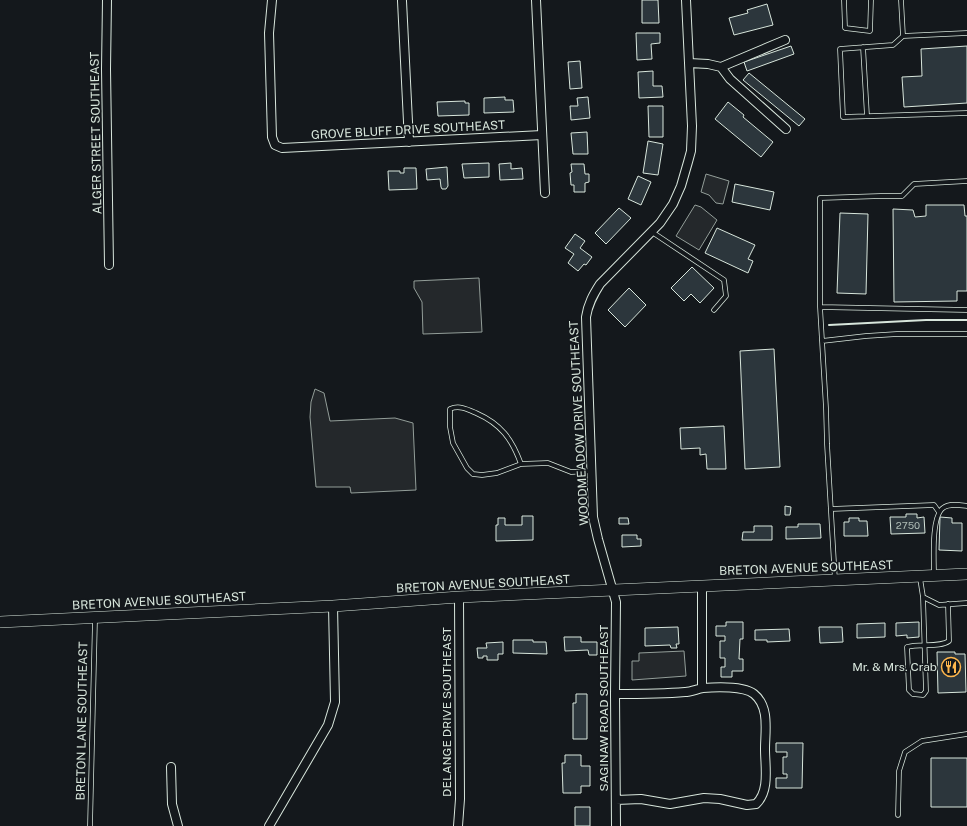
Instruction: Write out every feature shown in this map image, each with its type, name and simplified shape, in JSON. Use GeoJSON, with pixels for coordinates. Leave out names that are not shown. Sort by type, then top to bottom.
{"type":"FeatureCollection","features":[{"type":"Feature","properties":{"kind":"main road","name":"BRETON AVENUE SOUTHEAST"},"geometry":{"type":"LineString","coordinates":[[0,622],[95,616],[333,606],[459,597],[967,574]]}},
{"type":"Feature","properties":{"kind":"street","name":"ALGER STREET SOUTHEAST"},"geometry":{"type":"LineString","coordinates":[[107,0],[106,69],[109,265]]}},
{"type":"Feature","properties":{"kind":"street","name":"GROVE BLUFF DRIVE SOUTHEAST"},"geometry":{"type":"LineString","coordinates":[[272,0],[269,33],[272,137],[275,145],[282,148],[542,135]]}},
{"type":"Feature","properties":{"kind":"street"},"geometry":{"type":"LineString","coordinates":[[536,0],[545,193]]}},
{"type":"Feature","properties":{"kind":"street","name":"WOODMEADOW DRIVE SOUTHEAST"},"geometry":{"type":"LineString","coordinates":[[613,590],[593,516],[586,317],[588,305],[600,284],[660,223],[673,204],[681,186],[691,151],[692,126],[686,0]]}},
{"type":"Feature","properties":{"kind":"street"},"geometry":{"type":"LineString","coordinates":[[402,1],[409,142]]}},
{"type":"Feature","properties":{"kind":"street"},"geometry":{"type":"LineString","coordinates":[[689,63],[708,64],[721,67],[785,40]]}},
{"type":"Feature","properties":{"kind":"street"},"geometry":{"type":"LineString","coordinates":[[721,67],[730,78],[786,128]]}},
{"type":"Feature","properties":{"kind":"street"},"geometry":{"type":"LineString","coordinates":[[702,586],[702,688]]}},
{"type":"Feature","properties":{"kind":"street","name":"SAGINAW ROAD SOUTHEAST"},"geometry":{"type":"LineString","coordinates":[[613,590],[616,602],[616,826]]}},
{"type":"Feature","properties":{"kind":"street","name":"DELANGE DRIVE SOUTHEAST"},"geometry":{"type":"LineString","coordinates":[[458,826],[460,799],[459,597]]}},
{"type":"Feature","properties":{"kind":"street"},"geometry":{"type":"LineString","coordinates":[[269,826],[315,750],[328,725],[335,702],[333,606]]}},
{"type":"Feature","properties":{"kind":"street"},"geometry":{"type":"LineString","coordinates":[[615,694],[688,692],[702,688],[746,689],[754,694],[761,702],[766,715],[764,791],[762,799],[756,804],[747,805],[704,798],[670,804],[641,799],[616,800]]}},
{"type":"Feature","properties":{"kind":"street"},"geometry":{"type":"LineString","coordinates":[[171,768],[172,804],[178,826]]}},
{"type":"Feature","properties":{"kind":"lane"},"geometry":{"type":"LineString","coordinates":[[844,0],[844,28],[870,31],[871,0]]}},
{"type":"Feature","properties":{"kind":"lane"},"geometry":{"type":"LineString","coordinates":[[901,0],[903,36]]}},
{"type":"Feature","properties":{"kind":"lane"},"geometry":{"type":"LineString","coordinates":[[967,33],[903,36],[893,45],[840,49],[843,117],[967,113]]}},
{"type":"Feature","properties":{"kind":"lane"},"geometry":{"type":"LineString","coordinates":[[863,47],[867,116]]}},
{"type":"Feature","properties":{"kind":"lane"},"geometry":{"type":"LineString","coordinates":[[835,580],[820,307],[820,198],[902,196],[914,184],[967,181]]}},
{"type":"Feature","properties":{"kind":"lane"},"geometry":{"type":"LineString","coordinates":[[652,231],[724,280],[726,296],[714,310]]}},
{"type":"Feature","properties":{"kind":"lane"},"geometry":{"type":"LineString","coordinates":[[820,307],[967,310]]}},
{"type":"Feature","properties":{"kind":"lane"},"geometry":{"type":"LineString","coordinates":[[822,341],[897,334],[967,334]]}},
{"type":"Feature","properties":{"kind":"lane"},"geometry":{"type":"LineString","coordinates":[[521,464],[516,448],[497,425],[466,408],[456,407],[450,409],[450,427],[453,443],[470,472],[482,475],[497,473],[521,464],[548,464],[572,472],[591,471]]}},
{"type":"Feature","properties":{"kind":"lane"},"geometry":{"type":"LineString","coordinates":[[831,509],[934,505],[939,512]]}},
{"type":"Feature","properties":{"kind":"lane"},"geometry":{"type":"LineString","coordinates":[[934,576],[935,529],[939,512],[945,506],[967,506]]}},
{"type":"Feature","properties":{"kind":"lane"},"geometry":{"type":"LineString","coordinates":[[920,576],[923,597],[925,644],[926,691],[923,695],[913,694],[909,690],[907,647],[925,644],[946,644],[949,641],[948,604]]}},
{"type":"Feature","properties":{"kind":"lane"},"geometry":{"type":"LineString","coordinates":[[923,597],[939,605],[967,603]]}},
{"type":"Feature","properties":{"kind":"lane","name":"BRETON LANE SOUTHEAST"},"geometry":{"type":"LineString","coordinates":[[90,826],[95,616]]}},
{"type":"Feature","properties":{"kind":"lane"},"geometry":{"type":"LineString","coordinates":[[898,815],[899,772],[904,752],[922,740],[967,734]]}},
{"type":"Feature","properties":{"kind":"shaded area"},"geometry":{"type":"Polygon","coordinates":[[[706,174],[729,181],[723,204],[716,203],[709,195],[701,192],[706,174]]]}},
{"type":"Feature","properties":{"kind":"shaded area"},"geometry":{"type":"Polygon","coordinates":[[[695,205],[701,207],[717,220],[699,250],[676,236],[695,205]]]}},
{"type":"Feature","properties":{"kind":"shaded area"},"geometry":{"type":"Polygon","coordinates":[[[479,278],[482,332],[423,334],[422,302],[414,288],[414,281],[479,278]]]}},
{"type":"Feature","properties":{"kind":"shaded area"},"geometry":{"type":"Polygon","coordinates":[[[315,389],[324,393],[330,421],[395,418],[413,423],[416,490],[351,493],[350,487],[316,487],[310,417],[311,402],[315,389]]]}},
{"type":"Feature","properties":{"kind":"shaded area"},"geometry":{"type":"Polygon","coordinates":[[[684,651],[686,676],[632,680],[632,661],[639,661],[639,653],[684,651]]]}},
{"type":"Feature","properties":{"kind":"building"},"geometry":{"type":"Polygon","coordinates":[[[642,0],[658,0],[659,23],[642,23],[642,0]]]}},
{"type":"Feature","properties":{"kind":"building"},"geometry":{"type":"Polygon","coordinates":[[[767,4],[773,25],[734,35],[729,18],[748,13],[747,10],[767,4]]]}},
{"type":"Feature","properties":{"kind":"building"},"geometry":{"type":"Polygon","coordinates":[[[636,33],[660,33],[660,43],[651,44],[652,59],[637,60],[636,33]]]}},
{"type":"Feature","properties":{"kind":"building"},"geometry":{"type":"Polygon","coordinates":[[[791,46],[794,54],[747,71],[744,62],[791,46]]]}},
{"type":"Feature","properties":{"kind":"building"},"geometry":{"type":"Polygon","coordinates":[[[967,46],[967,103],[904,107],[902,77],[922,76],[921,49],[967,46]]]}},
{"type":"Feature","properties":{"kind":"building"},"geometry":{"type":"Polygon","coordinates":[[[580,61],[582,88],[570,89],[568,62],[580,61]]]}},
{"type":"Feature","properties":{"kind":"building"},"geometry":{"type":"Polygon","coordinates":[[[653,71],[653,86],[662,86],[663,97],[639,98],[638,72],[653,71]]]}},
{"type":"Feature","properties":{"kind":"building"},"geometry":{"type":"Polygon","coordinates":[[[749,73],[805,119],[799,126],[743,80],[749,73]]]}},
{"type":"Feature","properties":{"kind":"building"},"geometry":{"type":"Polygon","coordinates":[[[505,97],[505,100],[513,100],[514,112],[484,113],[484,98],[505,97]]]}},
{"type":"Feature","properties":{"kind":"building"},"geometry":{"type":"Polygon","coordinates":[[[588,97],[590,118],[571,120],[570,106],[578,106],[577,98],[588,97]]]}},
{"type":"Feature","properties":{"kind":"building"},"geometry":{"type":"Polygon","coordinates":[[[465,101],[465,103],[469,103],[469,115],[438,116],[437,102],[465,101]]]}},
{"type":"Feature","properties":{"kind":"building"},"geometry":{"type":"Polygon","coordinates":[[[728,102],[744,115],[743,117],[773,142],[761,157],[715,119],[728,102]]]}},
{"type":"Feature","properties":{"kind":"building"},"geometry":{"type":"Polygon","coordinates":[[[648,106],[663,106],[663,137],[649,137],[648,106]]]}},
{"type":"Feature","properties":{"kind":"building"},"geometry":{"type":"Polygon","coordinates":[[[587,132],[588,154],[573,154],[571,133],[587,132]]]}},
{"type":"Feature","properties":{"kind":"building"},"geometry":{"type":"Polygon","coordinates":[[[648,141],[663,144],[658,175],[643,173],[648,141]]]}},
{"type":"Feature","properties":{"kind":"building"},"geometry":{"type":"Polygon","coordinates":[[[489,163],[489,177],[464,178],[462,164],[489,163]]]}},
{"type":"Feature","properties":{"kind":"building"},"geometry":{"type":"Polygon","coordinates":[[[511,163],[511,169],[522,168],[523,179],[500,180],[499,164],[511,163]]]}},
{"type":"Feature","properties":{"kind":"building"},"geometry":{"type":"Polygon","coordinates":[[[571,164],[584,164],[585,174],[589,174],[589,182],[585,183],[585,192],[574,192],[574,185],[571,185],[571,164]]]}},
{"type":"Feature","properties":{"kind":"building"},"geometry":{"type":"Polygon","coordinates":[[[447,167],[448,186],[446,189],[442,189],[440,179],[427,180],[426,169],[447,167]]]}},
{"type":"Feature","properties":{"kind":"building"},"geometry":{"type":"Polygon","coordinates":[[[404,168],[416,168],[417,189],[389,190],[388,171],[400,171],[400,173],[404,173],[404,168]]]}},
{"type":"Feature","properties":{"kind":"building"},"geometry":{"type":"Polygon","coordinates":[[[638,176],[651,182],[641,205],[628,199],[638,176]]]}},
{"type":"Feature","properties":{"kind":"building"},"geometry":{"type":"Polygon","coordinates":[[[735,184],[774,192],[770,210],[732,202],[735,184]]]}},
{"type":"Feature","properties":{"kind":"building"},"geometry":{"type":"Polygon","coordinates":[[[926,205],[964,205],[965,216],[967,216],[967,291],[957,291],[957,301],[894,302],[893,209],[913,210],[915,217],[926,216],[926,205]]]}},
{"type":"Feature","properties":{"kind":"building"},"geometry":{"type":"Polygon","coordinates":[[[619,208],[631,218],[606,244],[595,233],[619,208]]]}},
{"type":"Feature","properties":{"kind":"building"},"geometry":{"type":"Polygon","coordinates":[[[840,213],[868,214],[866,294],[837,293],[840,213]]]}},
{"type":"Feature","properties":{"kind":"building"},"geometry":{"type":"Polygon","coordinates":[[[717,228],[755,245],[748,259],[753,261],[748,273],[705,253],[717,228]]]}},
{"type":"Feature","properties":{"kind":"building"},"geometry":{"type":"Polygon","coordinates":[[[575,234],[585,241],[580,248],[592,257],[586,265],[584,264],[578,271],[568,263],[574,254],[565,248],[575,234]]]}},
{"type":"Feature","properties":{"kind":"building"},"geometry":{"type":"Polygon","coordinates":[[[692,267],[714,288],[700,303],[691,294],[684,301],[671,288],[692,267]]]}},
{"type":"Feature","properties":{"kind":"building"},"geometry":{"type":"Polygon","coordinates":[[[629,288],[646,305],[625,327],[608,310],[629,288]]]}},
{"type":"Feature","properties":{"kind":"building"},"geometry":{"type":"Polygon","coordinates":[[[774,349],[780,467],[745,469],[740,351],[774,349]]]}},
{"type":"Feature","properties":{"kind":"building"},"geometry":{"type":"Polygon","coordinates":[[[724,426],[726,469],[707,469],[706,454],[700,455],[700,448],[681,449],[680,428],[724,426]]]}},
{"type":"Feature","properties":{"kind":"building"},"geometry":{"type":"Polygon","coordinates":[[[785,506],[791,507],[790,515],[785,515],[785,506]]]}},
{"type":"Feature","properties":{"kind":"building"},"geometry":{"type":"Polygon","coordinates":[[[906,514],[917,514],[917,518],[924,517],[925,533],[891,534],[890,517],[906,517],[906,514]]]}},
{"type":"Feature","properties":{"kind":"building"},"geometry":{"type":"Polygon","coordinates":[[[522,516],[533,516],[533,540],[496,541],[496,525],[498,525],[498,518],[505,518],[505,525],[522,525],[522,516]]]}},
{"type":"Feature","properties":{"kind":"building"},"geometry":{"type":"Polygon","coordinates":[[[940,517],[952,518],[952,523],[962,523],[962,551],[939,550],[940,517]]]}},
{"type":"Feature","properties":{"kind":"building"},"geometry":{"type":"Polygon","coordinates":[[[619,518],[628,518],[629,524],[619,524],[619,518]]]}},
{"type":"Feature","properties":{"kind":"building"},"geometry":{"type":"Polygon","coordinates":[[[849,518],[859,518],[859,521],[867,521],[868,536],[844,536],[844,522],[849,522],[849,518]]]}},
{"type":"Feature","properties":{"kind":"building"},"geometry":{"type":"Polygon","coordinates":[[[798,524],[820,524],[821,538],[786,539],[786,527],[798,527],[798,524]]]}},
{"type":"Feature","properties":{"kind":"building"},"geometry":{"type":"Polygon","coordinates":[[[754,526],[772,526],[772,540],[742,540],[743,532],[754,532],[754,526]]]}},
{"type":"Feature","properties":{"kind":"building"},"geometry":{"type":"Polygon","coordinates":[[[622,535],[637,535],[637,539],[641,539],[641,546],[622,547],[622,535]]]}},
{"type":"Feature","properties":{"kind":"building"},"geometry":{"type":"Polygon","coordinates":[[[726,622],[743,622],[743,639],[740,639],[739,659],[743,659],[743,671],[732,671],[732,677],[721,677],[721,667],[725,667],[725,658],[720,658],[720,641],[725,641],[725,636],[716,636],[716,626],[726,626],[726,622]]]}},
{"type":"Feature","properties":{"kind":"building"},"geometry":{"type":"Polygon","coordinates":[[[919,622],[919,637],[907,638],[907,635],[896,636],[896,623],[919,622]]]}},
{"type":"Feature","properties":{"kind":"building"},"geometry":{"type":"Polygon","coordinates":[[[885,623],[885,637],[857,638],[857,624],[885,623]]]}},
{"type":"Feature","properties":{"kind":"building"},"geometry":{"type":"Polygon","coordinates":[[[678,627],[679,644],[676,644],[677,648],[671,648],[670,645],[645,646],[645,628],[678,627]]]}},
{"type":"Feature","properties":{"kind":"building"},"geometry":{"type":"Polygon","coordinates":[[[819,627],[842,627],[843,642],[820,643],[819,627]]]}},
{"type":"Feature","properties":{"kind":"building"},"geometry":{"type":"Polygon","coordinates":[[[789,629],[790,641],[767,642],[767,640],[755,640],[755,630],[789,629]]]}},
{"type":"Feature","properties":{"kind":"building"},"geometry":{"type":"Polygon","coordinates":[[[564,637],[581,637],[581,642],[597,642],[597,655],[589,655],[588,650],[565,651],[564,637]]]}},
{"type":"Feature","properties":{"kind":"building"},"geometry":{"type":"Polygon","coordinates":[[[513,640],[533,640],[533,642],[546,642],[547,654],[513,653],[513,640]]]}},
{"type":"Feature","properties":{"kind":"building"},"geometry":{"type":"Polygon","coordinates":[[[503,642],[503,654],[498,654],[498,660],[487,660],[487,656],[478,658],[477,648],[487,648],[486,643],[503,642]]]}},
{"type":"Feature","properties":{"kind":"building"},"geometry":{"type":"Polygon","coordinates":[[[937,652],[955,652],[955,654],[965,654],[966,692],[938,693],[937,652]]]}},
{"type":"Feature","properties":{"kind":"building"},"geometry":{"type":"Polygon","coordinates":[[[576,694],[587,694],[587,739],[573,739],[573,703],[576,703],[576,694]]]}},
{"type":"Feature","properties":{"kind":"building"},"geometry":{"type":"Polygon","coordinates":[[[776,743],[803,743],[802,788],[776,788],[776,778],[787,778],[787,774],[783,774],[783,757],[787,757],[787,752],[776,752],[776,743]]]}},
{"type":"Feature","properties":{"kind":"building"},"geometry":{"type":"Polygon","coordinates":[[[565,755],[581,755],[581,766],[590,766],[590,786],[581,786],[581,793],[563,793],[562,763],[565,763],[565,755]]]}},
{"type":"Feature","properties":{"kind":"building"},"geometry":{"type":"Polygon","coordinates":[[[931,758],[967,758],[967,807],[931,807],[931,758]]]}},
{"type":"Feature","properties":{"kind":"building"},"geometry":{"type":"Polygon","coordinates":[[[575,807],[590,807],[590,826],[575,826],[575,807]]]}},
{"type":"Feature","properties":{"kind":"wall"},"geometry":{"type":"LineString","coordinates":[[829,325],[926,320],[967,320]]}},
{"type":"Feature","properties":{"kind":"place","name":"Mr. & Mrs. Crab"},"geometry":{"type":"Point","coordinates":[951,667]}}]}
